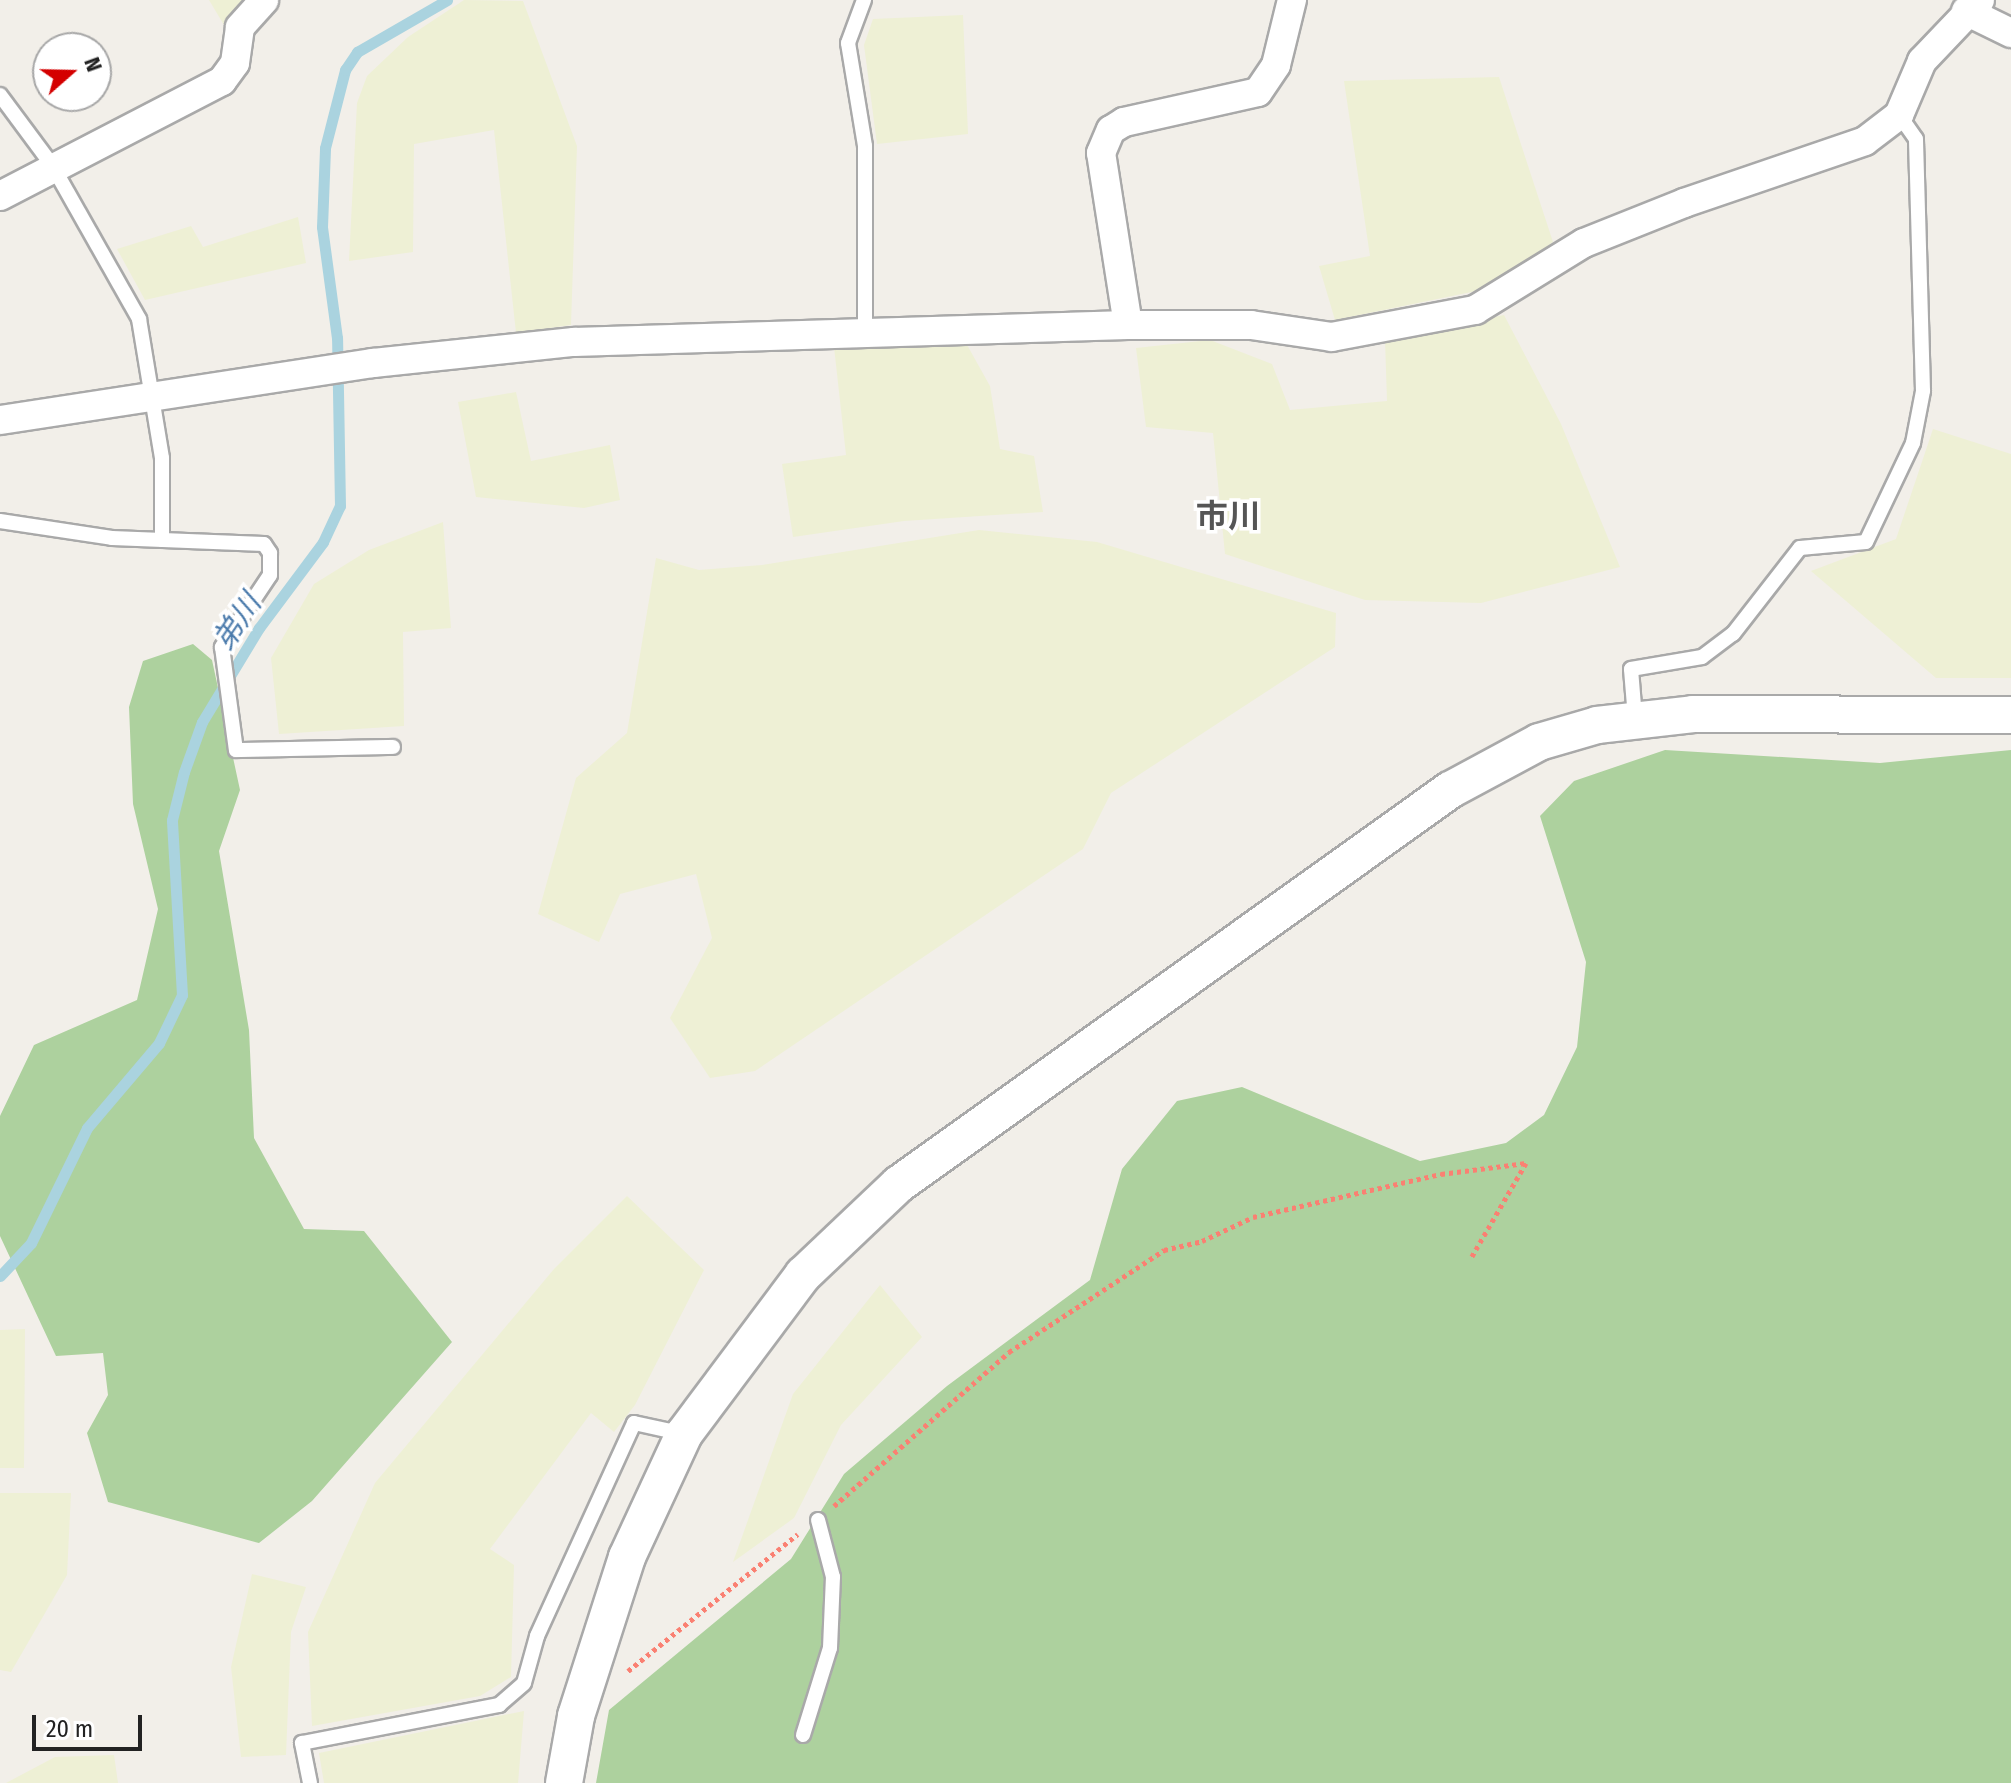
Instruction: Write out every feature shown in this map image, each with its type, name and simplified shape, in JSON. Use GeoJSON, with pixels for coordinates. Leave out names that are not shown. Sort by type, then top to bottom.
{"type":"FeatureCollection","features":[{"type":"Feature","properties":{"kind":"street"},"geometry":{"type":"LineString","coordinates":[[0,196],[52,165],[222,81],[235,63],[240,27],[264,0]]}},
{"type":"Feature","properties":{"kind":"street"},"geometry":{"type":"LineString","coordinates":[[1128,325],[1101,153],[1111,130],[1124,122],[1258,92],[1276,65],[1292,0]]}},
{"type":"Feature","properties":{"kind":"street"},"geometry":{"type":"LineString","coordinates":[[0,420],[373,363],[574,342],[865,330],[1128,325],[1251,325],[1332,337],[1475,310],[1584,243],[1684,203],[1865,141],[1899,115],[1922,61],[1973,6],[2011,33]]}},
{"type":"Feature","properties":{"kind":"street"},"geometry":{"type":"LineString","coordinates":[[564,1783],[576,1716],[627,1557],[684,1434],[803,1275],[899,1184],[1497,760],[1553,738],[1635,721],[1693,714],[2011,715]]}},
{"type":"Feature","properties":{"kind":"lane"},"geometry":{"type":"LineString","coordinates":[[864,0],[848,43],[865,146],[865,330]]}},
{"type":"Feature","properties":{"kind":"lane"},"geometry":{"type":"LineString","coordinates":[[0,95],[52,165],[139,319],[162,458],[162,540]]}},
{"type":"Feature","properties":{"kind":"lane"},"geometry":{"type":"LineString","coordinates":[[1635,721],[1631,669],[1702,657],[1733,634],[1800,548],[1866,542],[1913,443],[1923,391],[1916,139],[1899,115]]}},
{"type":"Feature","properties":{"kind":"lane"},"geometry":{"type":"LineString","coordinates":[[0,521],[162,540],[264,544],[270,553],[270,575],[222,647],[236,750],[393,747]]}},
{"type":"Feature","properties":{"kind":"lane"},"geometry":{"type":"LineString","coordinates":[[310,1783],[302,1743],[499,1705],[524,1683],[537,1636],[634,1423],[684,1434]]}},
{"type":"Feature","properties":{"kind":"lane"},"geometry":{"type":"LineString","coordinates":[[803,1735],[830,1648],[833,1577],[818,1520]]}},
{"type":"Feature","properties":{"kind":"path"},"geometry":{"type":"LineString","coordinates":[[624,1675],[731,1583],[818,1520],[1009,1352],[1164,1250],[1202,1241],[1253,1217],[1441,1174],[1526,1163],[1471,1258]]}},
{"type":"Feature","properties":{"kind":"green space"},"geometry":{"type":"Polygon","coordinates":[[[209,0],[250,0],[224,25],[209,0]]]}},
{"type":"Feature","properties":{"kind":"green space"},"geometry":{"type":"Polygon","coordinates":[[[464,0],[523,1],[577,146],[571,325],[516,333],[494,130],[414,144],[413,252],[349,261],[357,103],[367,76],[408,37],[464,0]]]}},
{"type":"Feature","properties":{"kind":"green space"},"geometry":{"type":"Polygon","coordinates":[[[963,15],[968,134],[877,144],[864,45],[873,19],[963,15]]]}},
{"type":"Feature","properties":{"kind":"green space"},"geometry":{"type":"Polygon","coordinates":[[[1499,77],[1553,242],[1491,288],[1335,320],[1319,266],[1370,256],[1344,81],[1499,77]]]}},
{"type":"Feature","properties":{"kind":"green space"},"geometry":{"type":"Polygon","coordinates":[[[298,217],[306,263],[145,300],[117,249],[191,226],[203,247],[298,217]]]}},
{"type":"Feature","properties":{"kind":"green space"},"geometry":{"type":"Polygon","coordinates":[[[1504,315],[1561,424],[1620,567],[1481,603],[1365,600],[1225,554],[1213,433],[1146,427],[1136,348],[1210,340],[1272,364],[1290,410],[1387,401],[1385,340],[1504,315]]]}},
{"type":"Feature","properties":{"kind":"green space"},"geometry":{"type":"Polygon","coordinates":[[[966,343],[990,386],[1000,449],[1034,456],[1043,512],[904,521],[793,537],[782,464],[846,455],[834,347],[966,343]]]}},
{"type":"Feature","properties":{"kind":"green space"},"geometry":{"type":"Polygon","coordinates":[[[516,392],[531,461],[610,445],[620,500],[584,508],[476,497],[458,402],[516,392]]]}},
{"type":"Feature","properties":{"kind":"green space"},"geometry":{"type":"Polygon","coordinates":[[[1933,429],[2011,454],[2011,678],[1936,678],[1811,571],[1896,539],[1933,429]]]}},
{"type":"Feature","properties":{"kind":"green space"},"geometry":{"type":"Polygon","coordinates":[[[443,522],[451,628],[403,632],[404,726],[279,734],[271,658],[314,584],[369,550],[443,522]]]}},
{"type":"Feature","properties":{"kind":"green space"},"geometry":{"type":"Polygon","coordinates":[[[979,530],[1097,542],[1336,613],[1335,647],[1111,793],[1083,849],[755,1071],[710,1078],[670,1018],[712,938],[696,874],[620,894],[599,942],[538,914],[576,778],[627,733],[656,558],[699,570],[762,565],[979,530]]]}},
{"type":"Feature","properties":{"kind":"green space"},"geometry":{"type":"Polygon","coordinates":[[[193,644],[212,660],[240,790],[219,851],[249,1030],[254,1138],[304,1229],[364,1231],[452,1342],[312,1501],[259,1543],[108,1502],[87,1433],[108,1395],[103,1353],[56,1356],[0,1236],[0,1116],[34,1045],[137,1000],[158,909],[133,804],[129,707],[143,661],[193,644]]]}},
{"type":"Feature","properties":{"kind":"green space"},"geometry":{"type":"Polygon","coordinates":[[[1665,750],[1880,763],[2011,750],[2011,1783],[596,1783],[609,1710],[791,1559],[844,1474],[947,1386],[1090,1280],[1122,1169],[1177,1101],[1242,1087],[1420,1161],[1506,1143],[1544,1115],[1577,1047],[1586,962],[1540,816],[1574,781],[1665,750]]]}},
{"type":"Feature","properties":{"kind":"green space"},"geometry":{"type":"Polygon","coordinates":[[[627,1196],[704,1270],[635,1405],[614,1432],[591,1413],[490,1549],[514,1565],[511,1677],[480,1696],[312,1726],[308,1632],[375,1483],[554,1269],[627,1196]]]}},
{"type":"Feature","properties":{"kind":"green space"},"geometry":{"type":"Polygon","coordinates":[[[880,1285],[922,1337],[841,1425],[794,1518],[733,1562],[793,1394],[880,1285]]]}},
{"type":"Feature","properties":{"kind":"green space"},"geometry":{"type":"Polygon","coordinates":[[[25,1329],[24,1468],[0,1468],[0,1330],[25,1329]]]}},
{"type":"Feature","properties":{"kind":"green space"},"geometry":{"type":"Polygon","coordinates":[[[0,1493],[71,1493],[67,1575],[11,1672],[0,1670],[0,1493]]]}},
{"type":"Feature","properties":{"kind":"green space"},"geometry":{"type":"Polygon","coordinates":[[[252,1574],[306,1587],[291,1632],[286,1755],[241,1757],[231,1667],[252,1574]]]}},
{"type":"Feature","properties":{"kind":"green space"},"geometry":{"type":"Polygon","coordinates":[[[524,1711],[518,1783],[324,1783],[319,1753],[524,1711]]]}},
{"type":"Feature","properties":{"kind":"green space"},"geometry":{"type":"Polygon","coordinates":[[[114,1755],[118,1783],[6,1783],[55,1757],[114,1755]]]}},
{"type":"Feature","properties":{"kind":"waterway","name":"弟川"},"geometry":{"type":"LineString","coordinates":[[0,1276],[31,1243],[87,1128],[159,1043],[182,995],[172,820],[184,772],[202,722],[259,628],[323,542],[340,506],[337,338],[322,227],[325,148],[345,70],[357,52],[447,0]]}},
{"type":"Feature","properties":{"kind":"district","name":"市川"},"geometry":{"type":"Point","coordinates":[1228,516]}}]}
